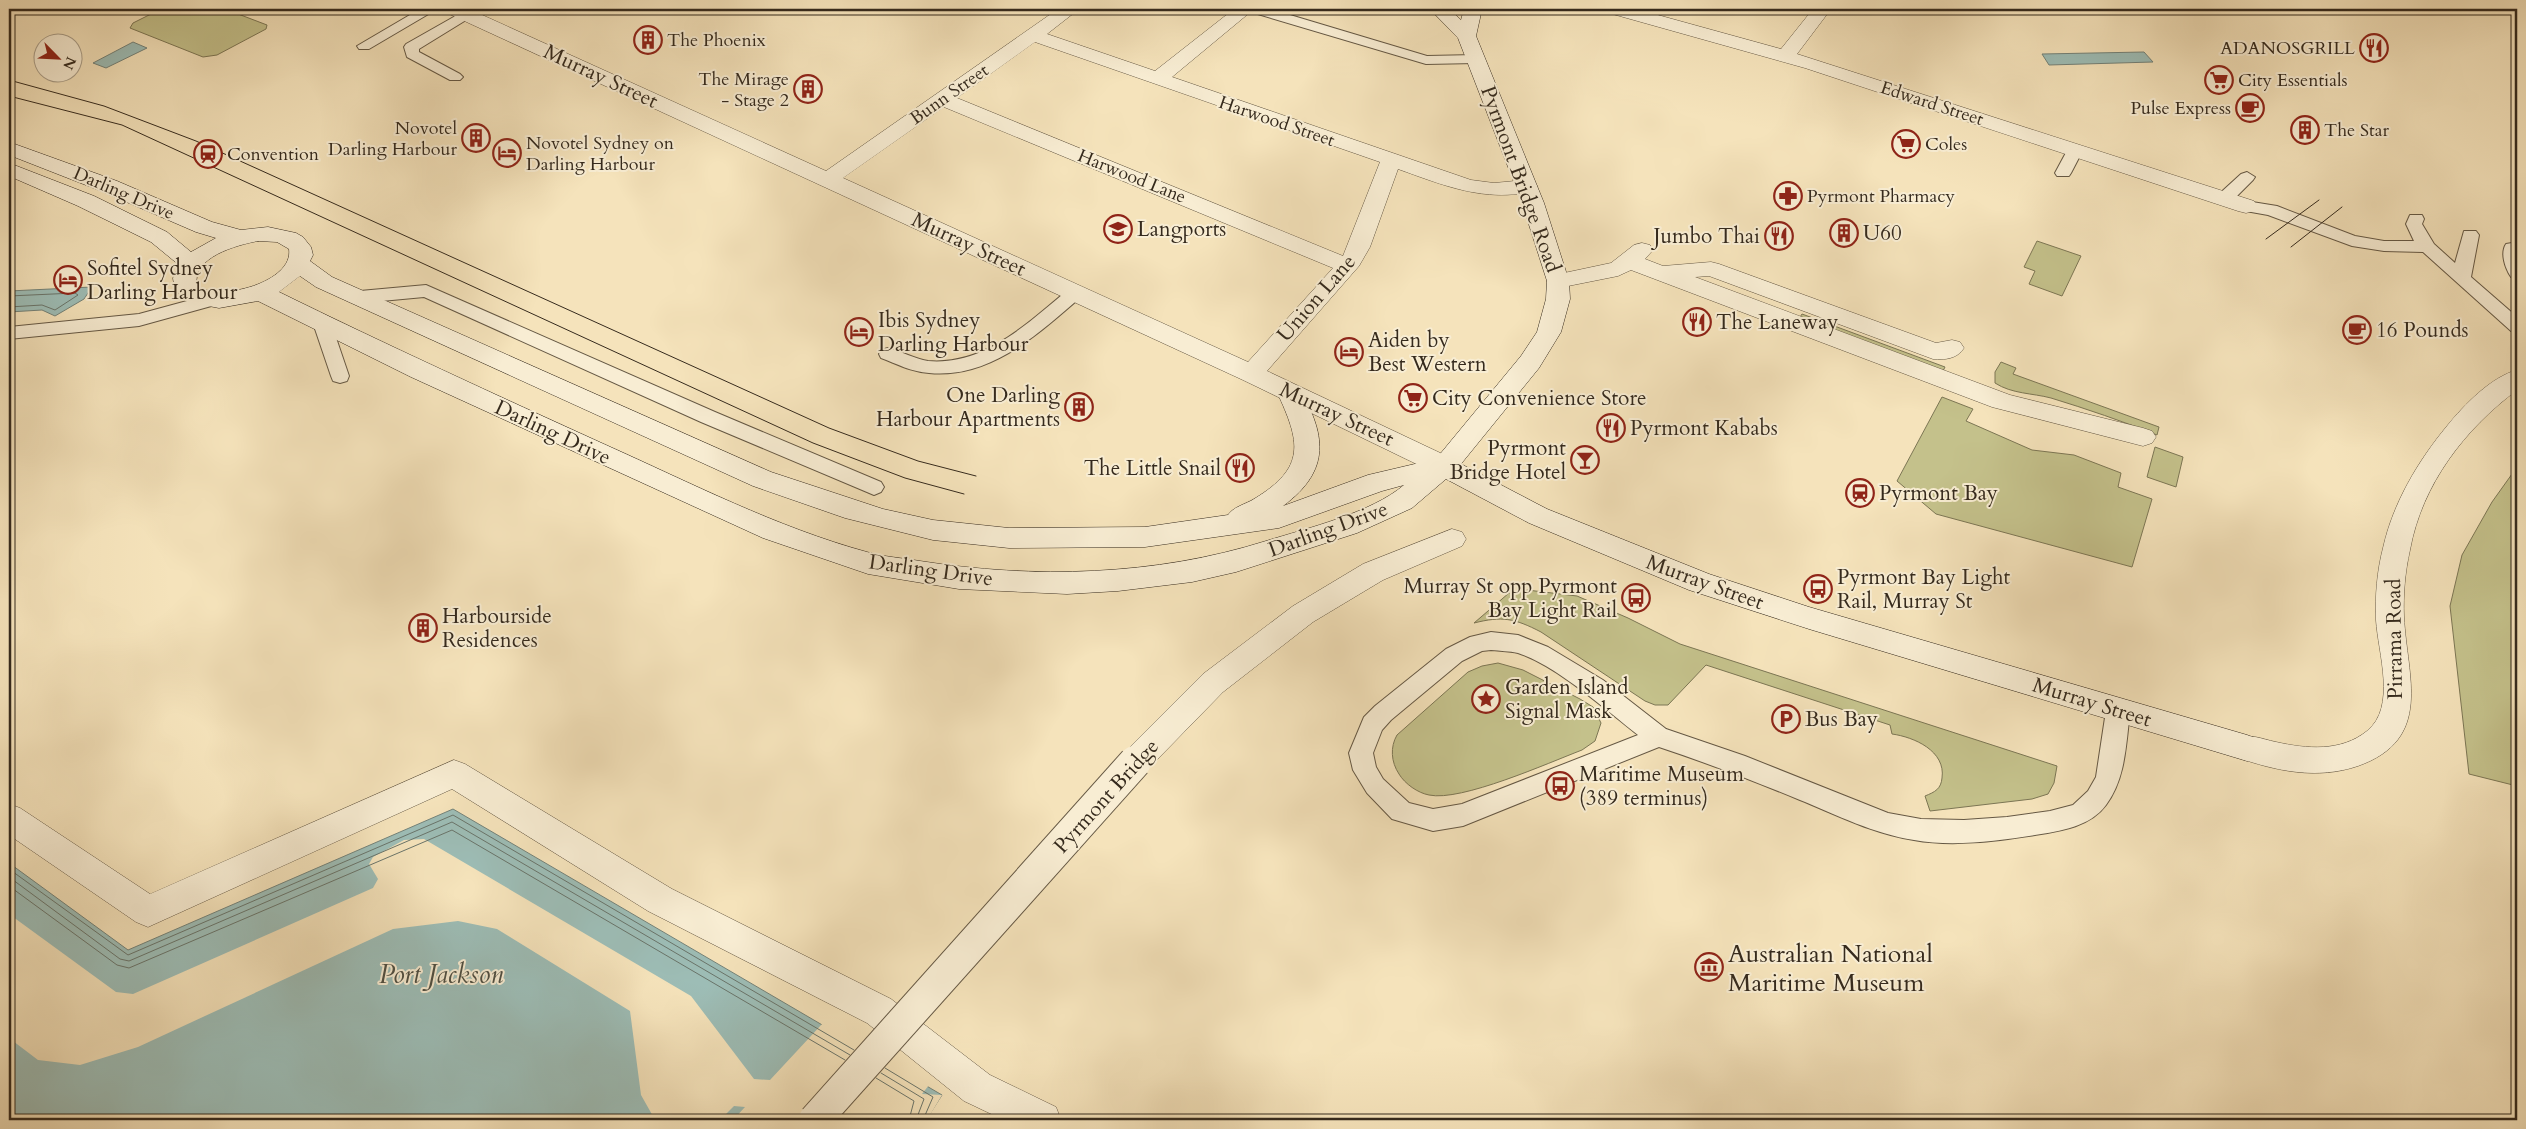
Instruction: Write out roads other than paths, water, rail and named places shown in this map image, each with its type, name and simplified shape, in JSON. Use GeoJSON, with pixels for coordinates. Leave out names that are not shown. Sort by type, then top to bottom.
{"type":"FeatureCollection","features":[{"type":"Feature","properties":{"kind":"street","name":"Bunn Street"},"geometry":{"type":"LineString","coordinates":[[828,179],[1070,9]]}},
{"type":"Feature","properties":{"kind":"street"},"geometry":{"type":"LineString","coordinates":[[1157,79],[1245,9]]}},
{"type":"Feature","properties":{"kind":"street","name":"Pyrmont Bridge Road"},"geometry":{"type":"LineString","coordinates":[[1439,9],[1467,36],[1526,186],[1558,281],[1555,317],[1541,348],[1444,466]]}},
{"type":"Feature","properties":{"kind":"street"},"geometry":{"type":"LineString","coordinates":[[1467,36],[1473,9]]}},
{"type":"Feature","properties":{"kind":"street","name":"Edward Street"},"geometry":{"type":"LineString","coordinates":[[1616,9],[1786,56],[2246,206]]}},
{"type":"Feature","properties":{"kind":"street"},"geometry":{"type":"LineString","coordinates":[[1786,56],[1822,9]]}},
{"type":"Feature","properties":{"kind":"street","name":"Murray Street"},"geometry":{"type":"LineString","coordinates":[[460,11],[1252,374],[1444,466],[1538,516],[1699,582],[1809,618],[2247,748]]}},
{"type":"Feature","properties":{"kind":"street","name":"Harwood Street"},"geometry":{"type":"LineString","coordinates":[[1032,35],[1468,186],[1494,189],[1526,186]]}},
{"type":"Feature","properties":{"kind":"street","name":"Harwood Lane"},"geometry":{"type":"LineString","coordinates":[[942,98],[1348,266]]}},
{"type":"Feature","properties":{"kind":"street","name":"Darling Drive"},"geometry":{"type":"LineString","coordinates":[[9,148],[109,186],[204,227],[239,237]]}},
{"type":"Feature","properties":{"kind":"street","name":"Union Lane"},"geometry":{"type":"LineString","coordinates":[[1252,374],[1348,266],[1359,247],[1391,160]]}},
{"type":"Feature","properties":{"kind":"street","name":"Darling Drive"},"geometry":{"type":"LineString","coordinates":[[9,169],[86,201],[159,237],[192,264]]}},
{"type":"Feature","properties":{"kind":"street"},"geometry":{"type":"LineString","coordinates":[[275,234],[289,237],[297,243],[301,252],[298,263],[289,274],[259,292],[242,298],[209,301],[188,292],[184,284],[185,274],[192,264],[221,244],[239,237],[275,234]]}},
{"type":"Feature","properties":{"kind":"street"},"geometry":{"type":"LineString","coordinates":[[1558,281],[1618,269],[1637,254],[1660,272],[2029,410],[2143,437]]}},
{"type":"Feature","properties":{"kind":"street","name":"Darling Drive"},"geometry":{"type":"LineString","coordinates":[[298,263],[324,282],[762,479],[803,495],[883,520],[933,530],[1009,538],[1145,537],[1279,518],[1377,482],[1444,466]]}},
{"type":"Feature","properties":{"kind":"street"},"geometry":{"type":"LineString","coordinates":[[1660,272],[1711,269],[1933,351],[1943,352],[1952,348]]}},
{"type":"Feature","properties":{"kind":"street","name":"Darling Drive"},"geometry":{"type":"LineString","coordinates":[[259,292],[549,430],[773,531],[868,563],[959,578],[1067,583],[1118,580],[1192,571],[1287,547],[1347,526],[1403,502],[1444,466]]}},
{"type":"Feature","properties":{"kind":"street","name":"Pirrama Road"},"geometry":{"type":"LineString","coordinates":[[2247,748],[2299,760],[2324,761],[2362,752],[2386,732],[2394,720],[2396,699],[2389,605],[2391,577],[2394,549],[2408,509],[2425,474],[2447,444],[2476,412],[2517,378]]}},
{"type":"Feature","properties":{"kind":"street"},"geometry":{"type":"LineString","coordinates":[[1212,527],[1236,520],[1272,501],[1286,489],[1304,466],[1308,442],[1305,428],[1289,392]]}},
{"type":"Feature","properties":{"kind":"street","name":"Pyrmont Bridge"},"geometry":{"type":"LineString","coordinates":[[815,1120],[1135,762],[1213,683],[1303,614],[1373,572],[1452,538]]}},
{"type":"Feature","properties":{"kind":"street"},"geometry":{"type":"LineString","coordinates":[[9,818],[67,859],[148,911],[454,774],[660,900],[879,1011],[977,1088],[1043,1120]]}},
{"type":"Feature","properties":{"kind":"lane"},"geometry":{"type":"LineString","coordinates":[[364,46],[430,9]]}},
{"type":"Feature","properties":{"kind":"lane"},"geometry":{"type":"LineString","coordinates":[[1256,9],[1426,60],[1476,59]]}},
{"type":"Feature","properties":{"kind":"lane"},"geometry":{"type":"LineString","coordinates":[[455,77],[412,54],[411,47],[460,11]]}},
{"type":"Feature","properties":{"kind":"lane"},"geometry":{"type":"LineString","coordinates":[[2063,173],[2075,150]]}},
{"type":"Feature","properties":{"kind":"lane"},"geometry":{"type":"LineString","coordinates":[[2224,199],[2247,177]]}},
{"type":"Feature","properties":{"kind":"lane"},"geometry":{"type":"LineString","coordinates":[[2246,206],[2272,210],[2352,241],[2384,246],[2426,247]]}},
{"type":"Feature","properties":{"kind":"lane"},"geometry":{"type":"LineString","coordinates":[[2416,219],[2414,224],[2426,247],[2462,278],[2478,296],[2517,327]]}},
{"type":"Feature","properties":{"kind":"lane"},"geometry":{"type":"LineString","coordinates":[[2462,278],[2464,258],[2470,235]]}},
{"type":"Feature","properties":{"kind":"lane"},"geometry":{"type":"LineString","coordinates":[[2512,248],[2512,258],[2517,273]]}},
{"type":"Feature","properties":{"kind":"lane"},"geometry":{"type":"LineString","coordinates":[[360,297],[426,291],[708,417],[874,487]]}},
{"type":"Feature","properties":{"kind":"lane"},"geometry":{"type":"LineString","coordinates":[[888,354],[928,367],[965,366],[996,353],[1026,333],[1075,293]]}},
{"type":"Feature","properties":{"kind":"lane"},"geometry":{"type":"LineString","coordinates":[[9,333],[139,320],[209,301]]}},
{"type":"Feature","properties":{"kind":"lane"},"geometry":{"type":"LineString","coordinates":[[322,322],[340,376]]}},
{"type":"Feature","properties":{"kind":"lane"},"geometry":{"type":"LineString","coordinates":[[1658,737],[1463,815],[1446,819],[1418,817],[1401,810],[1389,802],[1375,786],[1365,770],[1362,753],[1372,724],[1454,655],[1478,643],[1491,641],[1518,644],[1540,653],[1595,687],[1658,737],[1737,763],[1887,824],[1909,829],[1952,832],[2048,822],[2080,813],[2100,795],[2105,782],[2111,762],[2118,711]]}},
{"type":"Feature","properties":{"kind":"water"},"geometry":{"type":"Polygon","coordinates":[[[133,42],[147,48],[106,68],[93,63],[133,42]]]}},
{"type":"Feature","properties":{"kind":"water"},"geometry":{"type":"Polygon","coordinates":[[[2144,52],[2153,62],[2049,65],[2042,54],[2144,52]]]}},
{"type":"Feature","properties":{"kind":"water"},"geometry":{"type":"Polygon","coordinates":[[[92,287],[84,299],[55,316],[42,310],[9,312],[9,291],[92,287]]]}},
{"type":"Feature","properties":{"kind":"water","name":"Port Jackson"},"geometry":{"type":"Polygon","coordinates":[[[453,809],[942,1095],[926,1120],[9,1120],[9,863],[128,950],[453,809]]]}},
{"type":"Feature","properties":{"kind":"tram line"},"geometry":{"type":"LineString","coordinates":[[9,80],[104,106],[196,141],[829,428],[918,461],[976,476]]}},
{"type":"Feature","properties":{"kind":"tram line"},"geometry":{"type":"LineString","coordinates":[[9,96],[122,125],[813,443],[905,478],[964,494]]}},
{"type":"Feature","properties":{"kind":"tram line"},"geometry":{"type":"LineString","coordinates":[[2266,239],[2319,200]]}},
{"type":"Feature","properties":{"kind":"tram line"},"geometry":{"type":"LineString","coordinates":[[2291,247],[2342,207]]}},
{"type":"Feature","properties":{"kind":"place","name":"The Phoenix"},"geometry":{"type":"Point","coordinates":[648,40]}},
{"type":"Feature","properties":{"kind":"place","name":"ADANOSGRILL"},"geometry":{"type":"Point","coordinates":[2374,48]}},
{"type":"Feature","properties":{"kind":"place","name":"City Essentials"},"geometry":{"type":"Point","coordinates":[2219,80]}},
{"type":"Feature","properties":{"kind":"place","name":"The Mirage - Stage 2"},"geometry":{"type":"Point","coordinates":[808,89]}},
{"type":"Feature","properties":{"kind":"place","name":"Pulse Express"},"geometry":{"type":"Point","coordinates":[2250,108]}},
{"type":"Feature","properties":{"kind":"place","name":"The Star"},"geometry":{"type":"Point","coordinates":[2305,130]}},
{"type":"Feature","properties":{"kind":"place","name":"Novotel Darling Harbour"},"geometry":{"type":"Point","coordinates":[476,138]}},
{"type":"Feature","properties":{"kind":"place","name":"Coles"},"geometry":{"type":"Point","coordinates":[1906,144]}},
{"type":"Feature","properties":{"kind":"place","name":"Novotel Sydney on Darling Harbour"},"geometry":{"type":"Point","coordinates":[507,153]}},
{"type":"Feature","properties":{"kind":"place","name":"Convention"},"geometry":{"type":"Point","coordinates":[208,154]}},
{"type":"Feature","properties":{"kind":"place","name":"Pyrmont Pharmacy"},"geometry":{"type":"Point","coordinates":[1788,196]}},
{"type":"Feature","properties":{"kind":"place","name":"Langports"},"geometry":{"type":"Point","coordinates":[1118,229]}},
{"type":"Feature","properties":{"kind":"place","name":"U60"},"geometry":{"type":"Point","coordinates":[1844,233]}},
{"type":"Feature","properties":{"kind":"place","name":"Jumbo Thai"},"geometry":{"type":"Point","coordinates":[1779,236]}},
{"type":"Feature","properties":{"kind":"place","name":"Sofitel Sydney Darling Harbour"},"geometry":{"type":"Point","coordinates":[68,280]}},
{"type":"Feature","properties":{"kind":"place","name":"The Laneway"},"geometry":{"type":"Point","coordinates":[1697,322]}},
{"type":"Feature","properties":{"kind":"place","name":"16 Pounds"},"geometry":{"type":"Point","coordinates":[2357,330]}},
{"type":"Feature","properties":{"kind":"place","name":"Ibis Sydney Darling Harbour"},"geometry":{"type":"Point","coordinates":[859,332]}},
{"type":"Feature","properties":{"kind":"place","name":"Aiden by Best Western"},"geometry":{"type":"Point","coordinates":[1349,352]}},
{"type":"Feature","properties":{"kind":"place","name":"City Convenience Store"},"geometry":{"type":"Point","coordinates":[1413,398]}},
{"type":"Feature","properties":{"kind":"place","name":"One Darling Harbour Apartments"},"geometry":{"type":"Point","coordinates":[1079,407]}},
{"type":"Feature","properties":{"kind":"place","name":"Pyrmont Kababs"},"geometry":{"type":"Point","coordinates":[1611,428]}},
{"type":"Feature","properties":{"kind":"place","name":"Pyrmont Bridge Hotel"},"geometry":{"type":"Point","coordinates":[1585,460]}},
{"type":"Feature","properties":{"kind":"place","name":"The Little Snail"},"geometry":{"type":"Point","coordinates":[1240,468]}},
{"type":"Feature","properties":{"kind":"place","name":"Pyrmont Bay"},"geometry":{"type":"Point","coordinates":[1860,493]}},
{"type":"Feature","properties":{"kind":"place","name":"Pyrmont Bay Light Rail, Murray St"},"geometry":{"type":"Point","coordinates":[1818,589]}},
{"type":"Feature","properties":{"kind":"place","name":"Murray St opp Pyrmont Bay Light Rail"},"geometry":{"type":"Point","coordinates":[1636,598]}},
{"type":"Feature","properties":{"kind":"place","name":"Harbourside Residences"},"geometry":{"type":"Point","coordinates":[423,628]}},
{"type":"Feature","properties":{"kind":"place","name":"Garden Island Signal Mask"},"geometry":{"type":"Point","coordinates":[1486,699]}},
{"type":"Feature","properties":{"kind":"place","name":"Bus Bay"},"geometry":{"type":"Point","coordinates":[1786,719]}},
{"type":"Feature","properties":{"kind":"place","name":"Maritime Museum (389 terminus)"},"geometry":{"type":"Point","coordinates":[1560,786]}},
{"type":"Feature","properties":{"kind":"place","name":"Australian National Maritime Museum"},"geometry":{"type":"Point","coordinates":[1709,967]}}]}
